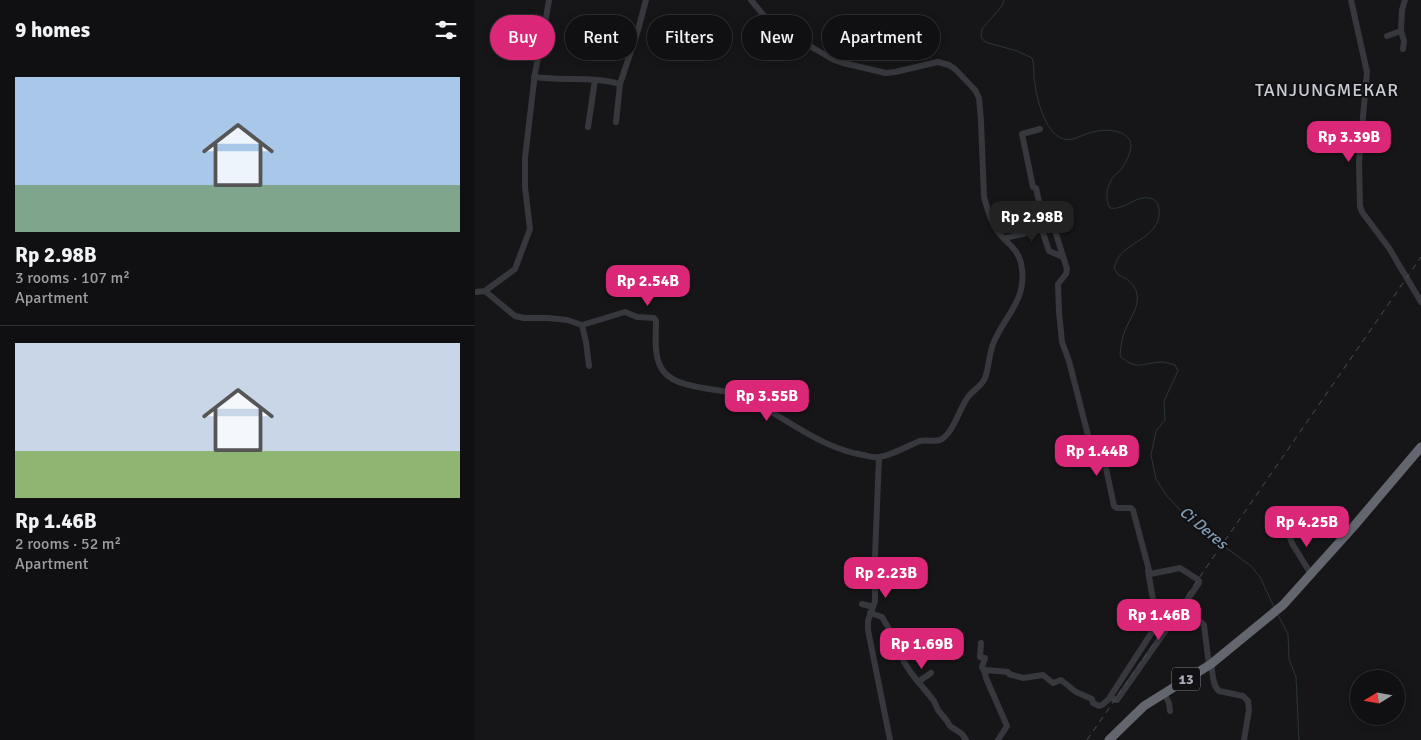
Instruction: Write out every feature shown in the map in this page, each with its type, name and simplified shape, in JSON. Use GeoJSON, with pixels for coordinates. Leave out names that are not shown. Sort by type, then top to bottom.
{"type":"FeatureCollection","features":[{"type":"Feature","properties":{"kind":"highway","name":"13"},"geometry":{"type":"LineString","coordinates":[[1109,740],[1144,706],[1210,665],[1283,604],[1355,526],[1421,447]]}},
{"type":"Feature","properties":{"kind":"street"},"geometry":{"type":"LineString","coordinates":[[475,292],[485,291],[515,269],[530,229],[525,187],[525,158],[534,77],[549,0]]}},
{"type":"Feature","properties":{"kind":"street"},"geometry":{"type":"LineString","coordinates":[[616,122],[621,84],[646,0]]}},
{"type":"Feature","properties":{"kind":"street"},"geometry":{"type":"LineString","coordinates":[[485,291],[515,316],[567,320],[582,325],[624,312],[637,317],[653,318],[656,321],[658,358],[663,372],[670,378],[689,385],[743,395],[824,443],[843,451],[879,457],[921,441],[938,441],[945,438],[966,399],[983,382],[987,373],[993,344],[1019,299],[1023,283],[1020,258],[1013,247],[996,229],[987,208],[978,94],[955,69],[938,62],[886,73],[834,60],[770,23],[751,0]]}},
{"type":"Feature","properties":{"kind":"street"},"geometry":{"type":"LineString","coordinates":[[1351,0],[1367,72],[1359,162],[1361,209],[1389,248],[1421,302]]}},
{"type":"Feature","properties":{"kind":"street"},"geometry":{"type":"LineString","coordinates":[[1403,49],[1404,41],[1401,31],[1402,10],[1405,0]]}},
{"type":"Feature","properties":{"kind":"street"},"geometry":{"type":"LineString","coordinates":[[1387,36],[1401,31]]}},
{"type":"Feature","properties":{"kind":"street"},"geometry":{"type":"LineString","coordinates":[[534,77],[595,80],[621,84]]}},
{"type":"Feature","properties":{"kind":"street"},"geometry":{"type":"LineString","coordinates":[[588,127],[595,80]]}},
{"type":"Feature","properties":{"kind":"street"},"geometry":{"type":"LineString","coordinates":[[985,674],[986,671],[990,670],[1007,672],[1022,678],[1043,675],[1053,683],[1061,680],[1075,692],[1092,699],[1093,703],[1099,706],[1111,698],[1154,629],[1157,618],[1149,571],[1133,510],[1131,508],[1117,508],[1114,506],[1103,455],[1101,452],[1092,451],[1069,361],[1062,342],[1058,284],[1066,274],[1067,269],[1052,221],[1045,220],[1036,188],[1033,187],[1022,134],[1040,129]]}},
{"type":"Feature","properties":{"kind":"street"},"geometry":{"type":"LineString","coordinates":[[1005,238],[1053,227]]}},
{"type":"Feature","properties":{"kind":"street"},"geometry":{"type":"LineString","coordinates":[[1042,230],[1049,251],[1063,257]]}},
{"type":"Feature","properties":{"kind":"street"},"geometry":{"type":"LineString","coordinates":[[582,325],[589,366]]}},
{"type":"Feature","properties":{"kind":"street"},"geometry":{"type":"LineString","coordinates":[[879,457],[875,556],[876,593],[868,621],[868,634],[890,740]]}},
{"type":"Feature","properties":{"kind":"street"},"geometry":{"type":"LineString","coordinates":[[1287,530],[1293,546],[1311,574]]}},
{"type":"Feature","properties":{"kind":"street"},"geometry":{"type":"LineString","coordinates":[[1111,698],[1118,699],[1199,583],[1198,580],[1181,568],[1151,574],[1149,571]]}},
{"type":"Feature","properties":{"kind":"street"},"geometry":{"type":"LineString","coordinates":[[861,604],[884,620],[904,662],[934,701],[950,726],[962,734],[966,740]]}},
{"type":"Feature","properties":{"kind":"street"},"geometry":{"type":"LineString","coordinates":[[1183,607],[1193,621],[1201,622],[1204,625],[1216,689],[1243,696],[1248,701],[1249,710],[1244,740]]}},
{"type":"Feature","properties":{"kind":"street"},"geometry":{"type":"LineString","coordinates":[[981,643],[980,657],[985,658],[982,667],[1007,726],[998,740]]}},
{"type":"Feature","properties":{"kind":"street"},"geometry":{"type":"LineString","coordinates":[[918,682],[931,673]]}},
{"type":"Feature","properties":{"kind":"street"},"geometry":{"type":"LineString","coordinates":[[1164,692],[1170,711]]}},
{"type":"Feature","properties":{"kind":"waterway","name":"Ci Deres"},"geometry":{"type":"LineString","coordinates":[[1004,0],[1002,6],[982,29],[981,37],[985,42],[1017,51],[1032,58],[1036,91],[1050,129],[1065,139],[1077,138],[1089,133],[1107,130],[1122,133],[1131,143],[1129,156],[1108,187],[1108,204],[1110,208],[1115,208],[1139,199],[1150,198],[1157,203],[1159,217],[1152,230],[1120,256],[1114,268],[1118,275],[1133,285],[1137,294],[1136,306],[1124,333],[1120,356],[1131,364],[1136,365],[1156,362],[1175,365],[1178,371],[1164,401],[1165,420],[1156,431],[1151,455],[1156,479],[1167,496],[1183,513],[1207,534],[1251,566],[1260,577],[1274,607]]}},
{"type":"Feature","properties":{"kind":"waterway","name":"Ci Deres"},"geometry":{"type":"LineString","coordinates":[[1278,615],[1288,634],[1289,659],[1296,677],[1299,740]]}},
{"type":"Feature","properties":{"kind":"railway"},"geometry":{"type":"LineString","coordinates":[[1087,740],[1421,257]]}},
{"type":"Feature","properties":{"kind":"district","name":"TANJUNGMEKAR"},"geometry":{"type":"Point","coordinates":[1327,90]}}]}
